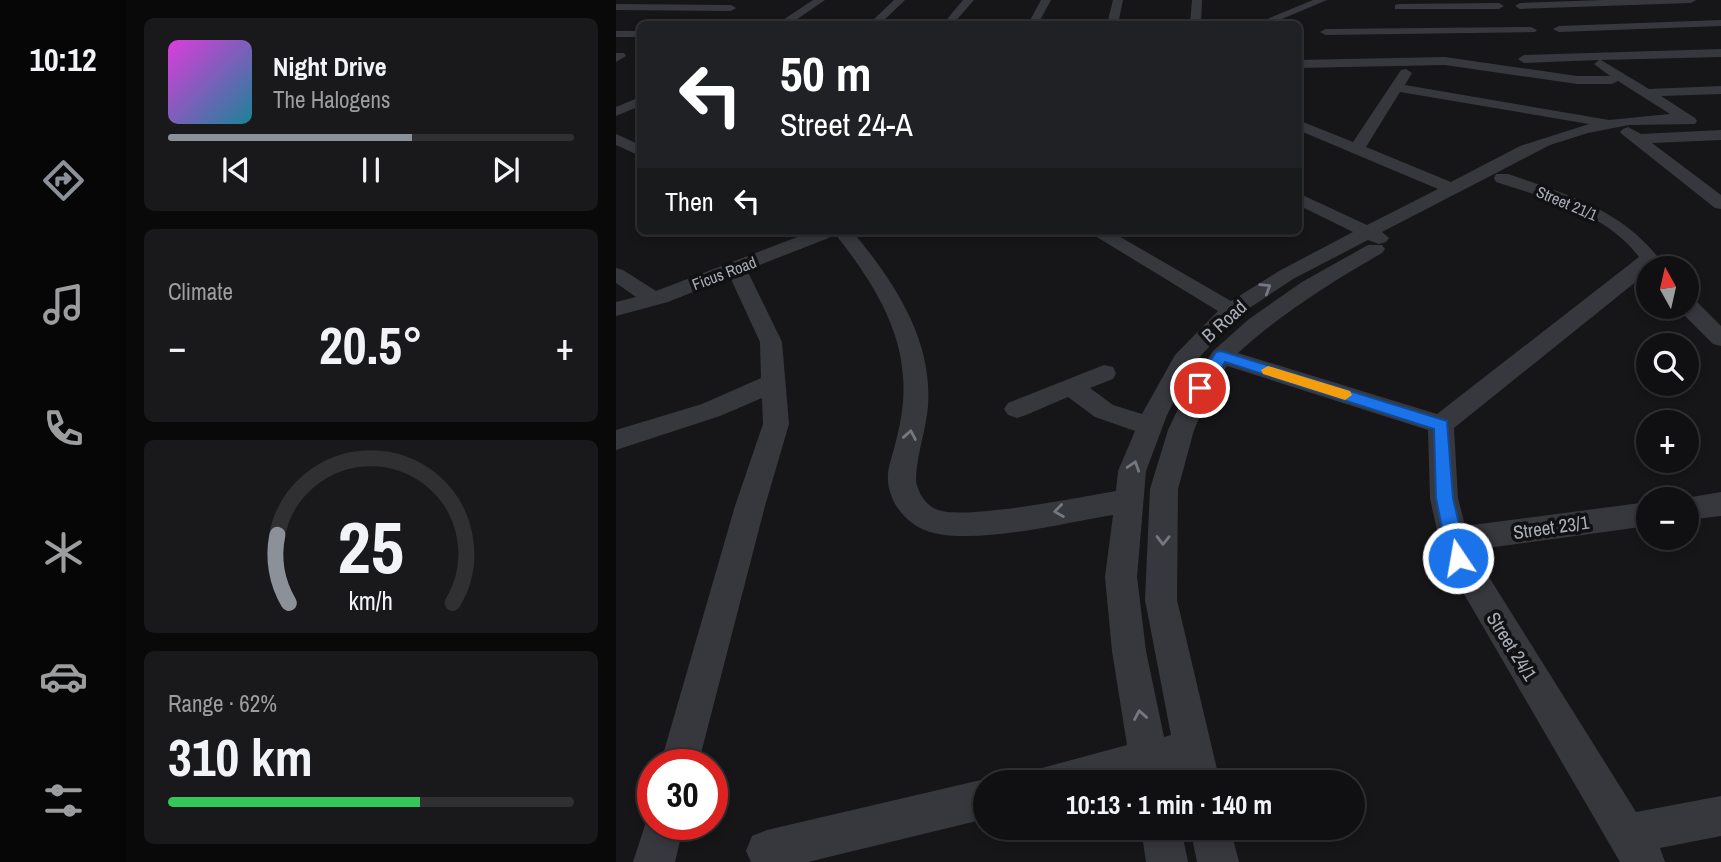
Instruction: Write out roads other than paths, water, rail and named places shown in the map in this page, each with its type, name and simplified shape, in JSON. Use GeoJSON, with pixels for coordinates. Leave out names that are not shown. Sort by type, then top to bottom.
{"type":"FeatureCollection","features":[{"type":"Feature","properties":{"kind":"street"},"geometry":{"type":"LineString","coordinates":[[714,19],[745,0]]}},
{"type":"Feature","properties":{"kind":"street"},"geometry":{"type":"LineString","coordinates":[[788,21],[820,0]]}},
{"type":"Feature","properties":{"kind":"street"},"geometry":{"type":"LineString","coordinates":[[877,21],[900,0]]}},
{"type":"Feature","properties":{"kind":"street"},"geometry":{"type":"LineString","coordinates":[[951,21],[969,0]]}},
{"type":"Feature","properties":{"kind":"street"},"geometry":{"type":"LineString","coordinates":[[1035,21],[1046,0]]}},
{"type":"Feature","properties":{"kind":"street"},"geometry":{"type":"LineString","coordinates":[[1113,21],[1118,0]]}},
{"type":"Feature","properties":{"kind":"street"},"geometry":{"type":"LineString","coordinates":[[1196,21],[1197,0]]}},
{"type":"Feature","properties":{"kind":"street"},"geometry":{"type":"LineString","coordinates":[[1270,21],[1322,0]]}},
{"type":"Feature","properties":{"kind":"street"},"geometry":{"type":"LineString","coordinates":[[1520,6],[1579,1],[1691,0]]}},
{"type":"Feature","properties":{"kind":"street"},"geometry":{"type":"LineString","coordinates":[[1652,1],[1700,24]]}},
{"type":"Feature","properties":{"kind":"street"},"geometry":{"type":"LineString","coordinates":[[1399,7],[1498,2],[1690,121]]}},
{"type":"Feature","properties":{"kind":"street"},"geometry":{"type":"LineString","coordinates":[[616,7],[731,8]]}},
{"type":"Feature","properties":{"kind":"street"},"geometry":{"type":"LineString","coordinates":[[1445,61],[1555,37],[1721,23]]}},
{"type":"Feature","properties":{"kind":"street"},"geometry":{"type":"LineString","coordinates":[[1326,32],[1555,37],[1721,53]]}},
{"type":"Feature","properties":{"kind":"street"},"geometry":{"type":"LineString","coordinates":[[616,34],[637,34]]}},
{"type":"Feature","properties":{"kind":"street"},"geometry":{"type":"LineString","coordinates":[[1555,37],[1666,117],[1690,121]]}},
{"type":"Feature","properties":{"kind":"street"},"geometry":{"type":"LineString","coordinates":[[1357,148],[1414,61]]}},
{"type":"Feature","properties":{"kind":"street"},"geometry":{"type":"LineString","coordinates":[[1302,65],[1445,61],[1577,80],[1612,80]]}},
{"type":"Feature","properties":{"kind":"street"},"geometry":{"type":"LineString","coordinates":[[1398,88],[1627,132],[1721,135]]}},
{"type":"Feature","properties":{"kind":"street"},"geometry":{"type":"LineString","coordinates":[[1645,93],[1721,90]]}},
{"type":"Feature","properties":{"kind":"street"},"geometry":{"type":"LineString","coordinates":[[616,112],[637,102]]}},
{"type":"Feature","properties":{"kind":"street","name":"B Road"},"geometry":{"type":"LineString","coordinates":[[1151,770],[1129,651],[1121,577],[1132,471],[1150,426],[1183,360],[1231,310],[1286,275],[1371,241],[1558,150],[1627,132],[1666,117]]}},
{"type":"Feature","properties":{"kind":"street"},"geometry":{"type":"LineString","coordinates":[[637,119],[622,133],[637,148]]}},
{"type":"Feature","properties":{"kind":"street","name":"B Road"},"geometry":{"type":"LineString","coordinates":[[1196,766],[1161,600],[1164,489],[1186,420],[1200,388],[1221,356],[1257,324],[1309,286],[1451,188],[1539,144],[1685,126],[1690,121]]}},
{"type":"Feature","properties":{"kind":"street"},"geometry":{"type":"LineString","coordinates":[[1302,126],[1451,188]]}},
{"type":"Feature","properties":{"kind":"street"},"geometry":{"type":"LineString","coordinates":[[1627,132],[1721,204]]}},
{"type":"Feature","properties":{"kind":"street","name":"Street 21/1"},"geometry":{"type":"LineString","coordinates":[[1502,178],[1599,215],[1626,234],[1646,256]]}},
{"type":"Feature","properties":{"kind":"street"},"geometry":{"type":"LineString","coordinates":[[1302,200],[1371,241]]}},
{"type":"Feature","properties":{"kind":"street"},"geometry":{"type":"LineString","coordinates":[[1302,214],[1371,241]]}},
{"type":"Feature","properties":{"kind":"street","name":"Ficus Road"},"geometry":{"type":"LineString","coordinates":[[616,309],[653,299],[736,269],[817,235]]}},
{"type":"Feature","properties":{"kind":"street"},"geometry":{"type":"LineString","coordinates":[[828,235],[877,276],[901,317],[914,367],[916,395],[902,485],[908,501],[920,513],[933,522],[969,524],[1127,501]]}},
{"type":"Feature","properties":{"kind":"street"},"geometry":{"type":"LineString","coordinates":[[1103,235],[1231,310]]}},
{"type":"Feature","properties":{"kind":"street"},"geometry":{"type":"LineString","coordinates":[[683,749],[750,506],[776,424],[771,342],[736,269]]}},
{"type":"Feature","properties":{"kind":"street"},"geometry":{"type":"LineString","coordinates":[[616,274],[653,299]]}},
{"type":"Feature","properties":{"kind":"street"},"geometry":{"type":"LineString","coordinates":[[1221,356],[1441,425],[1636,276]]}},
{"type":"Feature","properties":{"kind":"street"},"geometry":{"type":"LineString","coordinates":[[1699,317],[1721,339]]}},
{"type":"Feature","properties":{"kind":"street"},"geometry":{"type":"LineString","coordinates":[[1017,409],[1104,373]]}},
{"type":"Feature","properties":{"kind":"street"},"geometry":{"type":"LineString","coordinates":[[616,440],[711,410],[775,382]]}},
{"type":"Feature","properties":{"kind":"street"},"geometry":{"type":"LineString","coordinates":[[1072,388],[1104,411],[1150,426]]}},
{"type":"Feature","properties":{"kind":"street","name":"Street 24/1"},"geometry":{"type":"LineString","coordinates":[[1441,425],[1444,498],[1458,558],[1636,848]]}},
{"type":"Feature","properties":{"kind":"street"},"geometry":{"type":"LineString","coordinates":[[1699,507],[1721,504]]}},
{"type":"Feature","properties":{"kind":"street","name":"Street 23/1"},"geometry":{"type":"LineString","coordinates":[[1454,540],[1636,516]]}},
{"type":"Feature","properties":{"kind":"street"},"geometry":{"type":"LineString","coordinates":[[1160,770],[1196,766]]}},
{"type":"Feature","properties":{"kind":"street"},"geometry":{"type":"LineString","coordinates":[[767,851],[973,802]]}},
{"type":"Feature","properties":{"kind":"street"},"geometry":{"type":"LineString","coordinates":[[1636,848],[1721,816]]}},
{"type":"Feature","properties":{"kind":"street"},"geometry":{"type":"LineString","coordinates":[[654,862],[660,840]]}},
{"type":"Feature","properties":{"kind":"street"},"geometry":{"type":"LineString","coordinates":[[1163,840],[1167,862]]}},
{"type":"Feature","properties":{"kind":"street"},"geometry":{"type":"LineString","coordinates":[[1213,840],[1218,862]]}}]}
